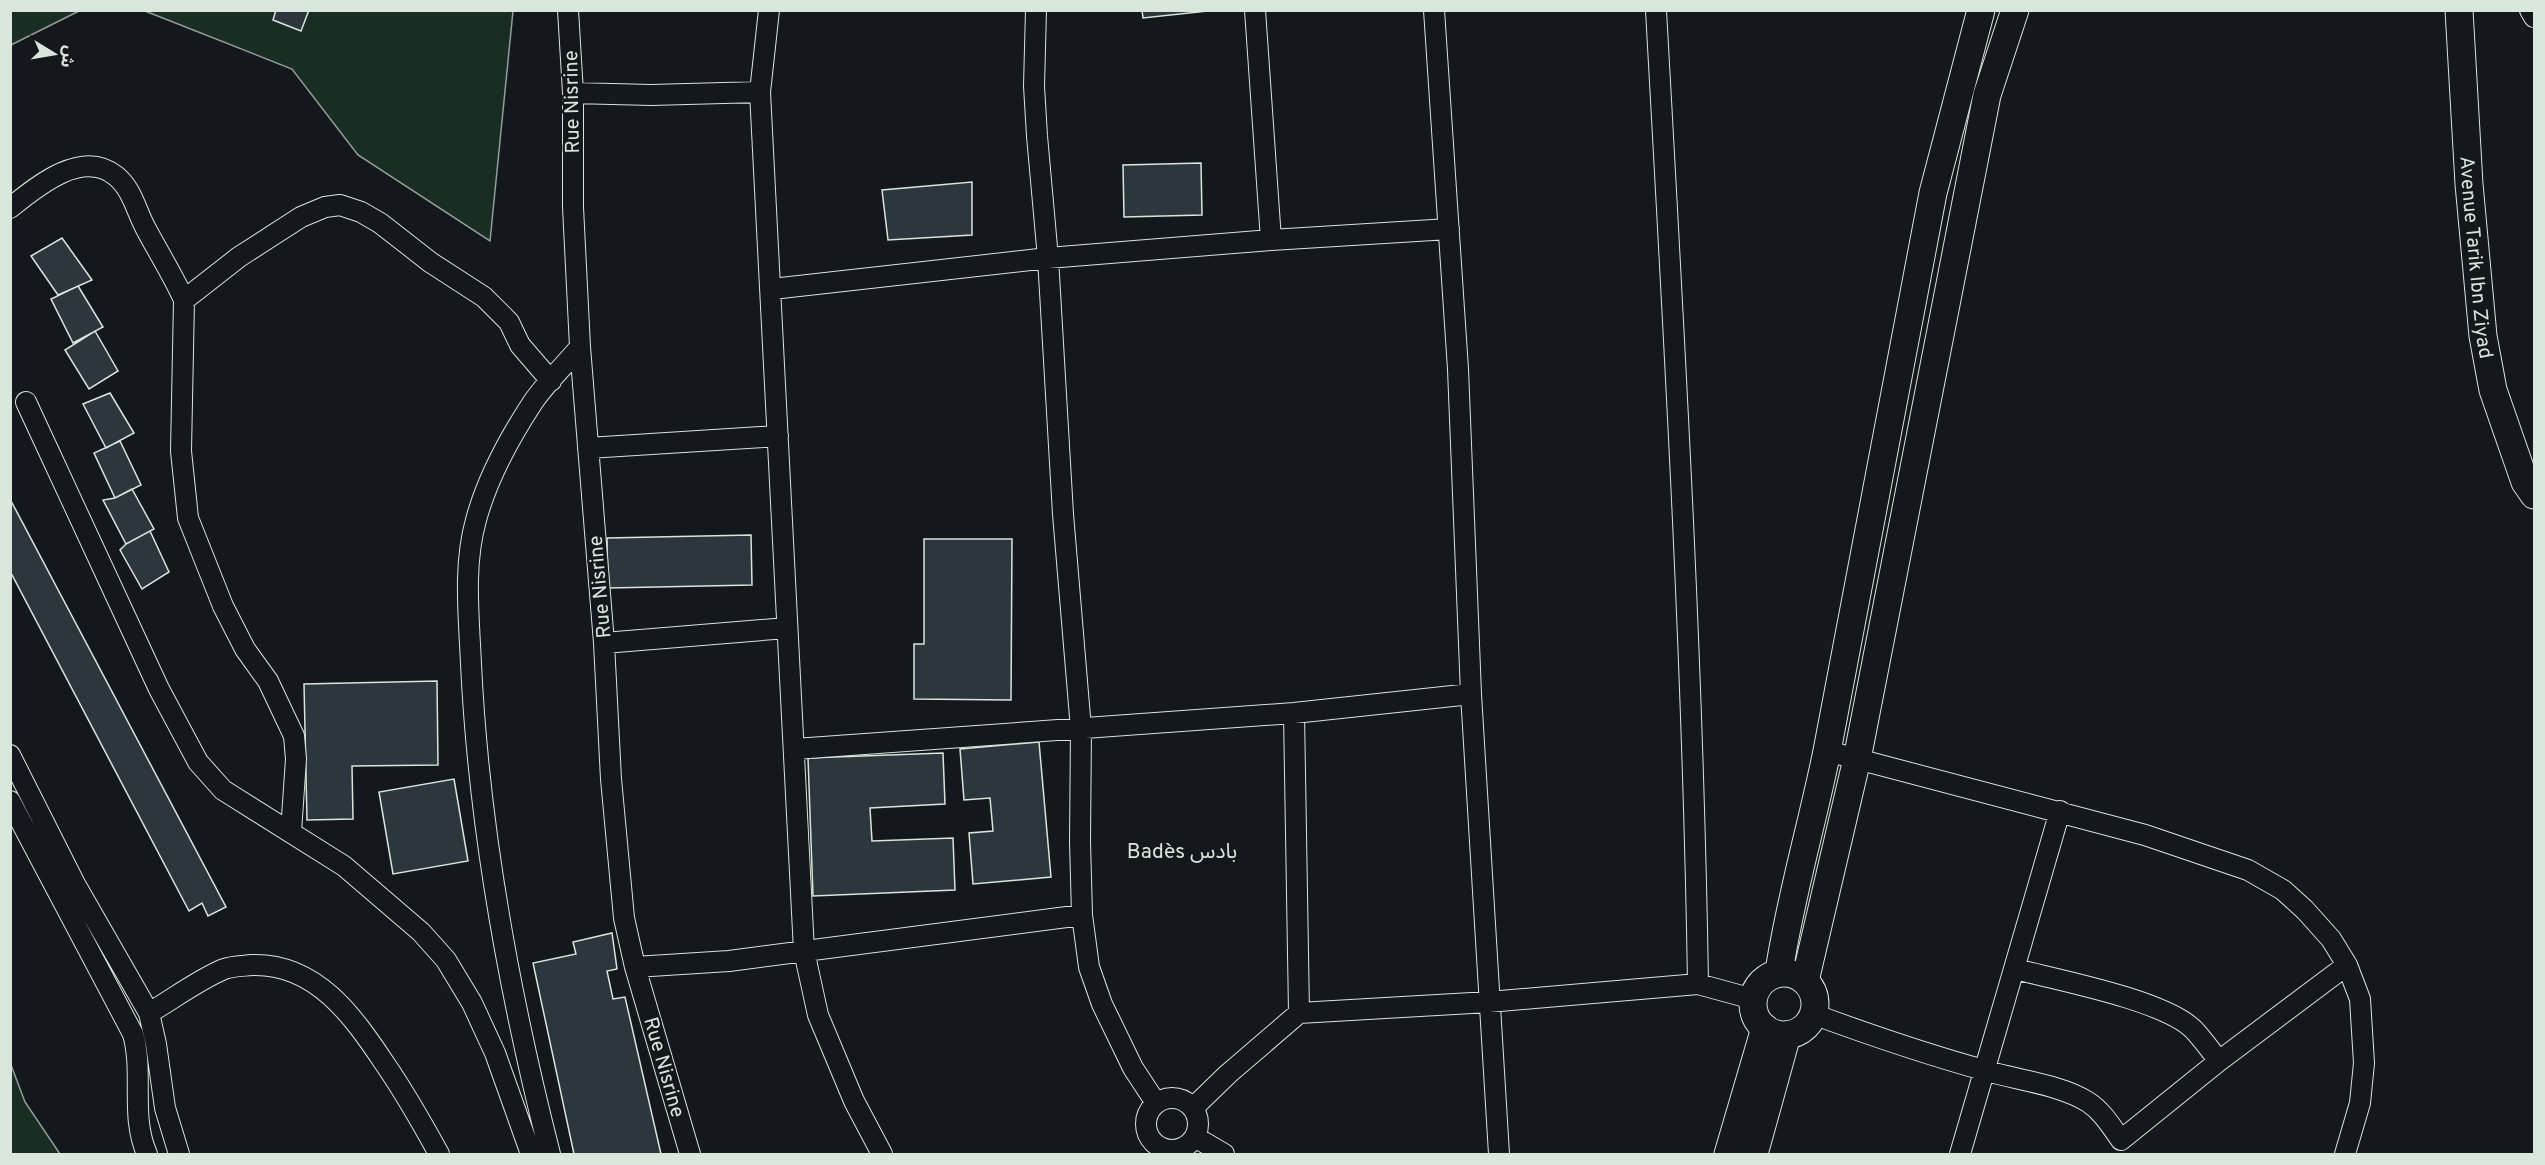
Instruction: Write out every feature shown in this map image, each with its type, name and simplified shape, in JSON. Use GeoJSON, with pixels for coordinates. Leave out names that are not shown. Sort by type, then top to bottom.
{"type":"FeatureCollection","features":[{"type":"Feature","properties":{"kind":"street","name":"Rue Nisrine"},"geometry":{"type":"LineString","coordinates":[[568,10],[573,93],[573,207],[580,347],[604,643],[617,851],[624,918],[635,967],[690,1155]]}},
{"type":"Feature","properties":{"kind":"street"},"geometry":{"type":"LineString","coordinates":[[769,10],[760,92],[772,289],[804,951],[818,1015],[849,1091],[881,1154]]}},
{"type":"Feature","properties":{"kind":"street"},"geometry":{"type":"LineString","coordinates":[[1036,10],[1035,106],[1048,258],[1063,514],[1081,729],[1082,915],[1089,967],[1102,1004],[1133,1068],[1156,1103]]}},
{"type":"Feature","properties":{"kind":"street"},"geometry":{"type":"LineString","coordinates":[[1255,10],[1271,240]]}},
{"type":"Feature","properties":{"kind":"street"},"geometry":{"type":"LineString","coordinates":[[1434,10],[1458,369],[1471,694],[1499,1155]]}},
{"type":"Feature","properties":{"kind":"street"},"geometry":{"type":"LineString","coordinates":[[1656,10],[1688,606],[1696,822],[1698,984]]}},
{"type":"Feature","properties":{"kind":"street"},"geometry":{"type":"LineString","coordinates":[[1779,972],[1827,750],[1933,193],[1981,10]]}},
{"type":"Feature","properties":{"kind":"street"},"geometry":{"type":"LineString","coordinates":[[1805,981],[1857,759],[1987,94],[2015,10]]}},
{"type":"Feature","properties":{"kind":"street","name":"Avenue Tarik Ibn Ziyad"},"geometry":{"type":"LineString","coordinates":[[2459,10],[2470,195],[2483,336],[2497,401],[2525,482],[2535,495]]}},
{"type":"Feature","properties":{"kind":"street"},"geometry":{"type":"LineString","coordinates":[[2530,10],[2535,17]]}},
{"type":"Feature","properties":{"kind":"street"},"geometry":{"type":"LineString","coordinates":[[573,93],[651,95],[760,92]]}},
{"type":"Feature","properties":{"kind":"street"},"geometry":{"type":"LineString","coordinates":[[10,208],[32,190],[73,168],[105,170],[117,176],[132,196],[144,226],[184,300],[181,451],[188,518],[223,606],[245,649],[268,681],[294,736],[296,759],[291,832]]}},
{"type":"Feature","properties":{"kind":"street"},"geometry":{"type":"LineString","coordinates":[[184,300],[239,257],[301,217],[325,207],[340,206],[361,212],[380,223],[430,262],[484,297],[509,322],[520,345],[551,381]]}},
{"type":"Feature","properties":{"kind":"street"},"geometry":{"type":"LineString","coordinates":[[772,289],[1048,258],[1271,240],[1449,229]]}},
{"type":"Feature","properties":{"kind":"street"},"geometry":{"type":"LineString","coordinates":[[550,1155],[508,976],[481,798],[473,705],[469,604],[472,543],[476,520],[488,486],[534,401],[580,347]]}},
{"type":"Feature","properties":{"kind":"street"},"geometry":{"type":"LineString","coordinates":[[26,402],[186,744],[209,777],[223,790],[344,866],[421,932],[446,960],[472,1003],[495,1053],[531,1155]]}},
{"type":"Feature","properties":{"kind":"street"},"geometry":{"type":"LineString","coordinates":[[588,448],[778,436]]}},
{"type":"Feature","properties":{"kind":"street"},"geometry":{"type":"LineString","coordinates":[[604,643],[787,628]]}},
{"type":"Feature","properties":{"kind":"street"},"geometry":{"type":"LineString","coordinates":[[795,749],[1294,713],[1471,694]]}},
{"type":"Feature","properties":{"kind":"street"},"geometry":{"type":"LineString","coordinates":[[1294,713],[1299,1013]]}},
{"type":"Feature","properties":{"kind":"street"},"geometry":{"type":"LineString","coordinates":[[1827,750],[2145,835],[2248,870],[2283,890],[2331,939],[2347,965],[2360,999],[2364,1063],[2360,1103],[2345,1155]]}},
{"type":"Feature","properties":{"kind":"street"},"geometry":{"type":"LineString","coordinates":[[10,755],[75,884],[149,1013],[165,1107],[179,1155]]}},
{"type":"Feature","properties":{"kind":"street"},"geometry":{"type":"LineString","coordinates":[[10,801],[133,1034],[136,1048],[140,1128],[147,1155]]}},
{"type":"Feature","properties":{"kind":"street"},"geometry":{"type":"LineString","coordinates":[[1960,1155],[2060,811]]}},
{"type":"Feature","properties":{"kind":"street"},"geometry":{"type":"LineString","coordinates":[[635,967],[729,961],[1082,915]]}},
{"type":"Feature","properties":{"kind":"street"},"geometry":{"type":"LineString","coordinates":[[149,1013],[225,969],[265,965],[285,968],[308,978],[337,1000],[358,1024],[413,1106],[439,1155]]}},
{"type":"Feature","properties":{"kind":"street"},"geometry":{"type":"LineString","coordinates":[[1814,1014],[1862,1032],[1984,1070],[2071,1094],[2089,1102],[2103,1115],[2124,1147],[2219,1061],[2347,965]]}},
{"type":"Feature","properties":{"kind":"street"},"geometry":{"type":"LineString","coordinates":[[2015,969],[2126,998],[2166,1012],[2192,1028],[2219,1061]]}},
{"type":"Feature","properties":{"kind":"street"},"geometry":{"type":"LineString","coordinates":[[1779,972],[1798,975],[1805,981],[1812,990],[1815,1002],[1814,1014],[1803,1028],[1776,1032],[1755,1015],[1753,999],[1758,986],[1767,977],[1779,972]]}},
{"type":"Feature","properties":{"kind":"street"},"geometry":{"type":"LineString","coordinates":[[1193,1108],[1228,1074],[1299,1013],[1489,1002],[1698,984],[1753,999]]}},
{"type":"Feature","properties":{"kind":"street"},"geometry":{"type":"LineString","coordinates":[[1728,1155],[1776,1032]]}},
{"type":"Feature","properties":{"kind":"street"},"geometry":{"type":"LineString","coordinates":[[1754,1155],[1776,1032]]}},
{"type":"Feature","properties":{"kind":"street"},"geometry":{"type":"LineString","coordinates":[[1176,1098],[1185,1101],[1193,1108],[1198,1118],[1195,1137],[1179,1150],[1156,1151],[1147,1131],[1146,1121],[1156,1103],[1176,1098]]}},
{"type":"Feature","properties":{"kind":"street"},"geometry":{"type":"LineString","coordinates":[[1195,1137],[1224,1155]]}},
{"type":"Feature","properties":{"kind":"green space"},"geometry":{"type":"Polygon","coordinates":[[[11,10],[79,10],[79,11],[11,45],[11,10]]]}},
{"type":"Feature","properties":{"kind":"green space"},"geometry":{"type":"Polygon","coordinates":[[[145,11],[513,11],[490,241],[358,155],[292,69],[145,11]]]}},
{"type":"Feature","properties":{"kind":"green space"},"geometry":{"type":"Polygon","coordinates":[[[11,1065],[25,1102],[60,1154],[11,1154],[11,1065]]]}},
{"type":"Feature","properties":{"kind":"building"},"geometry":{"type":"Polygon","coordinates":[[[276,10],[309,10],[301,31],[273,20],[276,10]]]}},
{"type":"Feature","properties":{"kind":"building"},"geometry":{"type":"Polygon","coordinates":[[[1142,10],[1217,10],[1143,18],[1142,10]]]}},
{"type":"Feature","properties":{"kind":"building"},"geometry":{"type":"Polygon","coordinates":[[[1201,163],[1202,215],[1124,217],[1123,165],[1201,163]]]}},
{"type":"Feature","properties":{"kind":"building"},"geometry":{"type":"Polygon","coordinates":[[[972,182],[972,235],[888,240],[882,190],[972,182]]]}},
{"type":"Feature","properties":{"kind":"building"},"geometry":{"type":"Polygon","coordinates":[[[62,238],[92,280],[58,295],[31,256],[62,238]]]}},
{"type":"Feature","properties":{"kind":"building"},"geometry":{"type":"Polygon","coordinates":[[[78,286],[103,327],[73,343],[51,299],[78,286]]]}},
{"type":"Feature","properties":{"kind":"building"},"geometry":{"type":"Polygon","coordinates":[[[95,331],[118,371],[89,389],[65,350],[95,331]]]}},
{"type":"Feature","properties":{"kind":"building"},"geometry":{"type":"Polygon","coordinates":[[[110,393],[134,433],[106,448],[83,404],[110,393]]]}},
{"type":"Feature","properties":{"kind":"building"},"geometry":{"type":"Polygon","coordinates":[[[120,441],[141,485],[115,498],[94,453],[120,441]]]}},
{"type":"Feature","properties":{"kind":"building"},"geometry":{"type":"Polygon","coordinates":[[[132,489],[154,529],[126,544],[103,500],[115,498],[132,489]]]}},
{"type":"Feature","properties":{"kind":"building"},"geometry":{"type":"Polygon","coordinates":[[[10,499],[226,907],[208,916],[202,903],[189,911],[10,571],[10,499]]]}},
{"type":"Feature","properties":{"kind":"building"},"geometry":{"type":"Polygon","coordinates":[[[150,531],[169,572],[142,589],[120,550],[126,544],[150,531]]]}},
{"type":"Feature","properties":{"kind":"building"},"geometry":{"type":"Polygon","coordinates":[[[751,535],[752,585],[608,588],[607,538],[751,535]]]}},
{"type":"Feature","properties":{"kind":"building"},"geometry":{"type":"Polygon","coordinates":[[[924,539],[1012,539],[1011,700],[914,699],[914,644],[924,644],[924,539]]]}},
{"type":"Feature","properties":{"kind":"building"},"geometry":{"type":"Polygon","coordinates":[[[437,681],[438,765],[352,766],[353,819],[307,820],[304,684],[437,681]]]}},
{"type":"Feature","properties":{"kind":"building"},"geometry":{"type":"Polygon","coordinates":[[[1039,742],[1051,877],[973,884],[969,833],[993,831],[990,798],[964,800],[960,749],[1039,742]]]}},
{"type":"Feature","properties":{"kind":"building"},"geometry":{"type":"Polygon","coordinates":[[[943,753],[945,804],[870,808],[872,841],[953,838],[955,890],[813,896],[808,758],[943,753]]]}},
{"type":"Feature","properties":{"kind":"building"},"geometry":{"type":"Polygon","coordinates":[[[454,779],[468,861],[393,874],[379,792],[454,779]]]}},
{"type":"Feature","properties":{"kind":"building"},"geometry":{"type":"Polygon","coordinates":[[[612,933],[617,969],[607,971],[613,999],[625,997],[661,1154],[574,1154],[533,963],[576,954],[573,942],[612,933]]]}},
{"type":"Feature","properties":{"kind":"district","name":"Badès بادس"},"geometry":{"type":"Point","coordinates":[1182,851]}}]}
